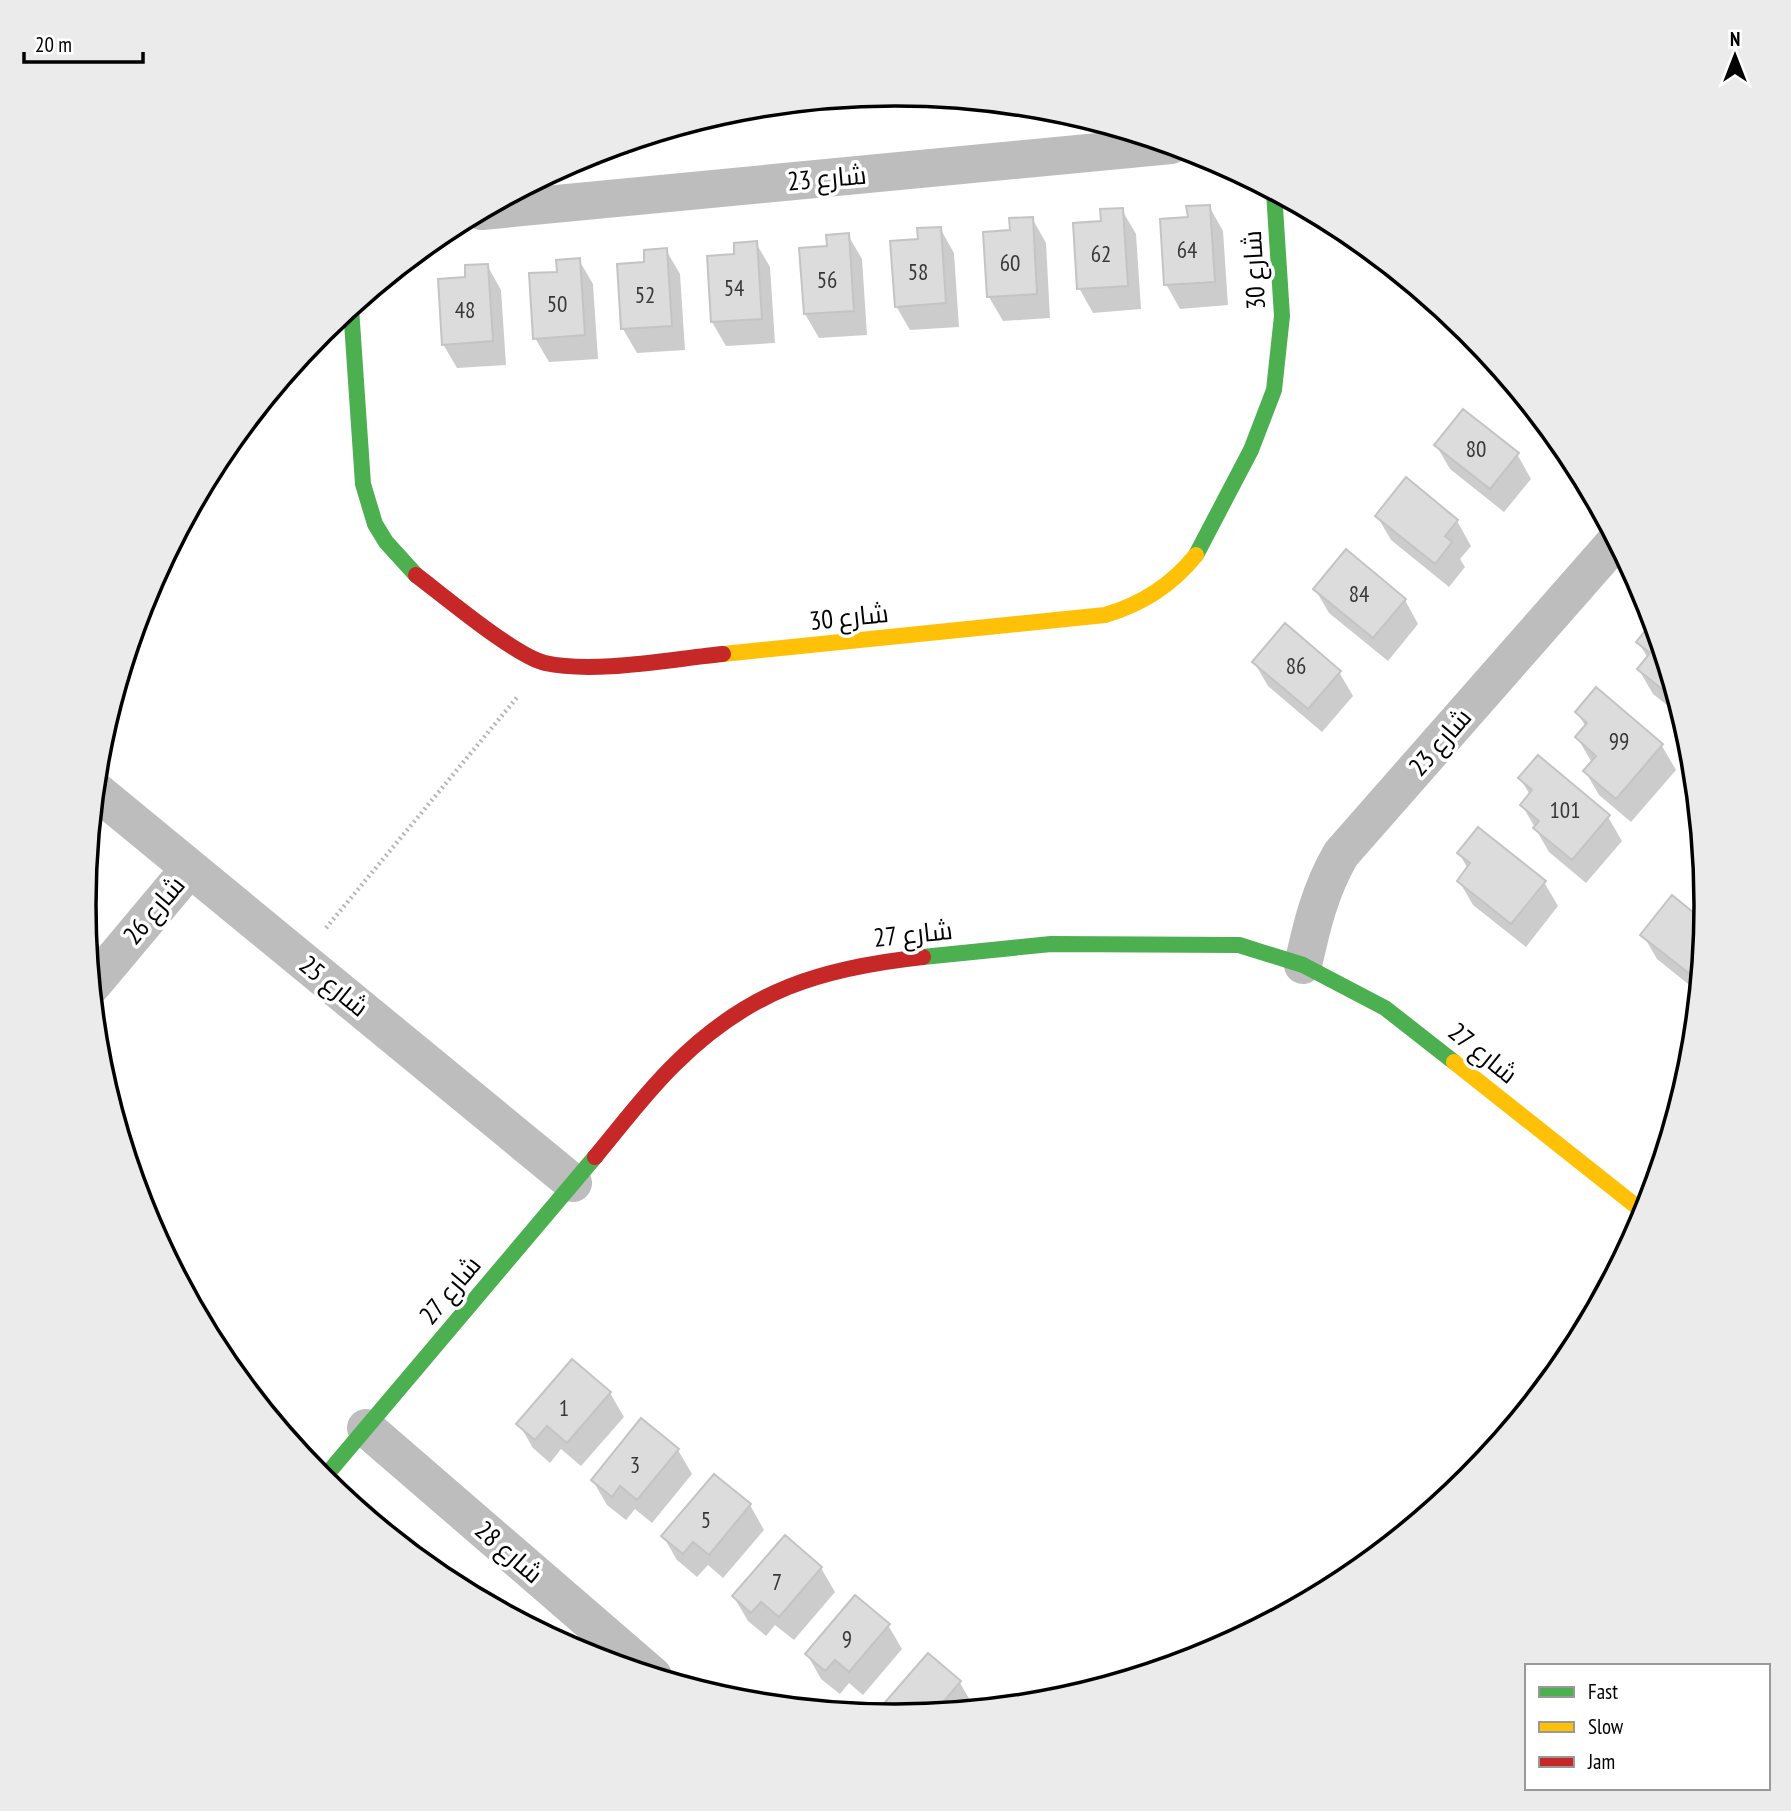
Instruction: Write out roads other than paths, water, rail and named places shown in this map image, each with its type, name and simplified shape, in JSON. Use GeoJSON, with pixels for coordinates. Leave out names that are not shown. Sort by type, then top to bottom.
{"type":"FeatureCollection","features":[{"type":"Feature","properties":{"kind":"street","name":"شارع 23"},"geometry":{"type":"LineString","coordinates":[[504,209],[1147,147]]}},
{"type":"Feature","properties":{"kind":"street","name":"شارع 30"},"geometry":{"type":"LineString","coordinates":[[352,320],[363,484],[375,524],[392,550],[413,573],[498,638],[544,663],[602,666],[1087,618],[1110,614],[1152,598],[1186,568],[1200,550],[1265,418],[1274,390],[1281,326],[1275,202]]}},
{"type":"Feature","properties":{"kind":"street","name":"شارع 23"},"geometry":{"type":"LineString","coordinates":[[1303,965],[1314,916],[1326,880],[1341,855],[1610,548]]}},
{"type":"Feature","properties":{"kind":"street","name":"شارع 25"},"geometry":{"type":"LineString","coordinates":[[104,797],[573,1183]]}},
{"type":"Feature","properties":{"kind":"street","name":"شارع 26"},"geometry":{"type":"LineString","coordinates":[[100,976],[190,868]]}},
{"type":"Feature","properties":{"kind":"street","name":"شارع 27"},"geometry":{"type":"LineString","coordinates":[[330,1471],[673,1065],[705,1035],[739,1010],[812,976],[886,961],[1051,944],[1240,945],[1303,965],[1347,986],[1420,1034],[1636,1206]]}},
{"type":"Feature","properties":{"kind":"street","name":"شارع 28"},"geometry":{"type":"LineString","coordinates":[[366,1428],[635,1661]]}}]}
